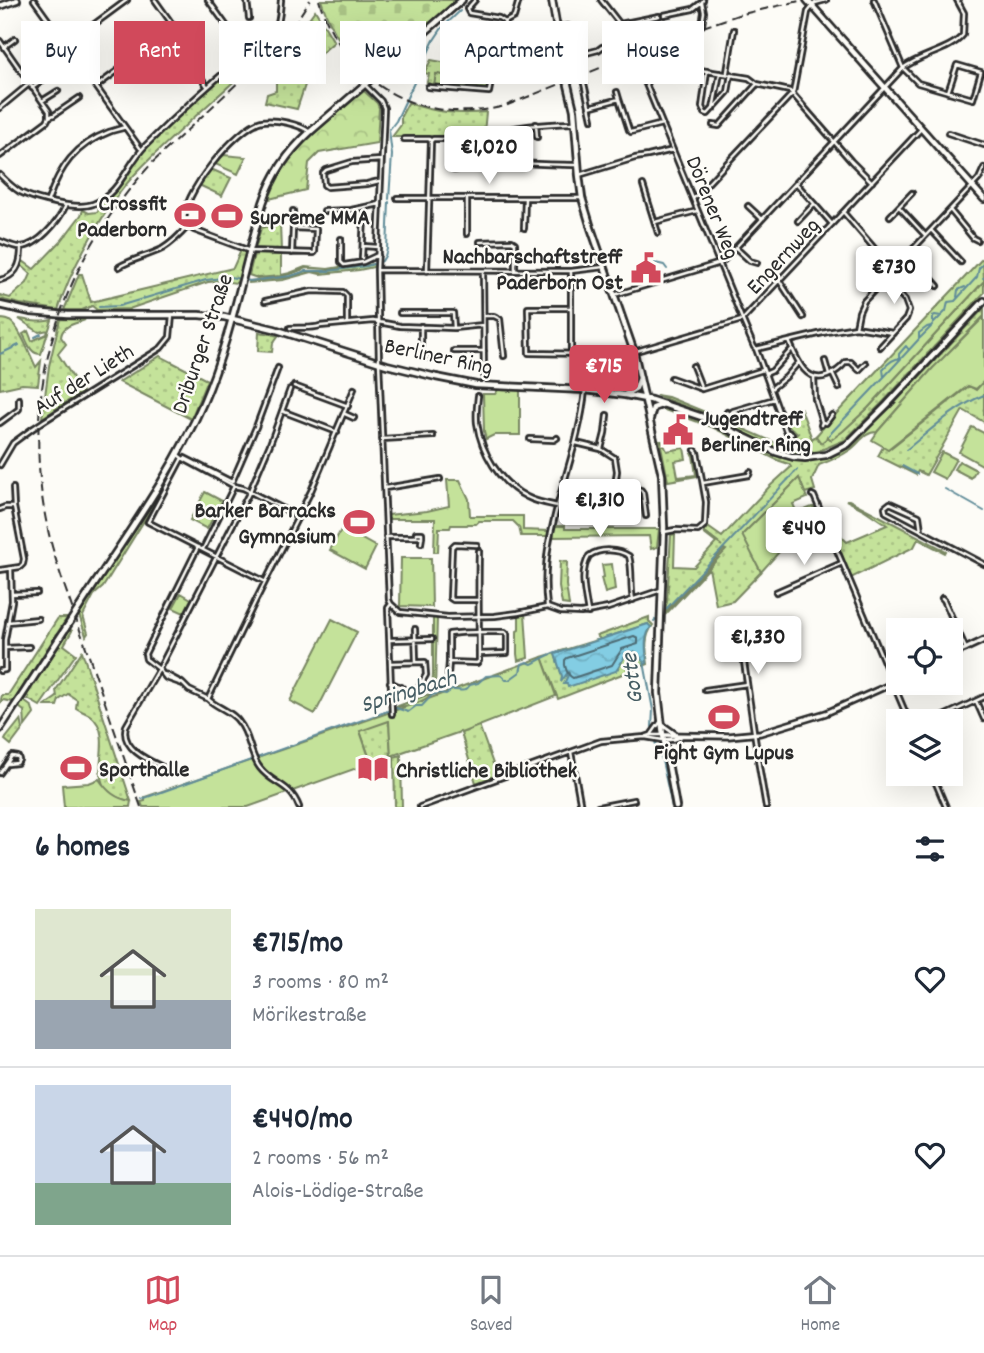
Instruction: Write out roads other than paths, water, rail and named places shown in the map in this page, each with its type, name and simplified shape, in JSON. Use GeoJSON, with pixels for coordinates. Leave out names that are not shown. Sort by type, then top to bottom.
{"type":"FeatureCollection","features":[{"type":"Feature","properties":{"kind":"main road"},"geometry":{"type":"LineString","coordinates":[[1,8],[17,0]]}},
{"type":"Feature","properties":{"kind":"main road","name":"Driburger Straße"},"geometry":{"type":"LineString","coordinates":[[0,729],[180,457],[221,355],[261,211],[271,183],[285,160],[300,141],[462,0]]}},
{"type":"Feature","properties":{"kind":"main road"},"geometry":{"type":"LineString","coordinates":[[552,0],[555,21]]}},
{"type":"Feature","properties":{"kind":"main road"},"geometry":{"type":"LineString","coordinates":[[807,0],[984,199]]}},
{"type":"Feature","properties":{"kind":"main road"},"geometry":{"type":"LineString","coordinates":[[568,84],[573,103],[582,198],[634,352],[663,475],[664,530],[658,682],[663,737],[676,807]]}},
{"type":"Feature","properties":{"kind":"main road","name":"Berliner Ring"},"geometry":{"type":"LineString","coordinates":[[0,305],[31,312],[68,315],[231,318],[379,362],[476,385],[585,390],[645,398],[702,417],[785,455],[805,458],[826,455],[848,444],[984,301]]}},
{"type":"Feature","properties":{"kind":"main road"},"geometry":{"type":"LineString","coordinates":[[625,395],[636,388],[640,377]]}},
{"type":"Feature","properties":{"kind":"main road"},"geometry":{"type":"LineString","coordinates":[[649,419],[653,408],[665,403]]}},
{"type":"Feature","properties":{"kind":"street"},"geometry":{"type":"LineString","coordinates":[[34,0],[49,21]]}},
{"type":"Feature","properties":{"kind":"street"},"geometry":{"type":"LineString","coordinates":[[99,21],[127,0]]}},
{"type":"Feature","properties":{"kind":"street"},"geometry":{"type":"LineString","coordinates":[[155,0],[170,21]]}},
{"type":"Feature","properties":{"kind":"street"},"geometry":{"type":"LineString","coordinates":[[208,0],[223,21]]}},
{"type":"Feature","properties":{"kind":"street"},"geometry":{"type":"LineString","coordinates":[[247,0],[249,18]]}},
{"type":"Feature","properties":{"kind":"street"},"geometry":{"type":"LineString","coordinates":[[277,21],[280,0]]}},
{"type":"Feature","properties":{"kind":"street"},"geometry":{"type":"LineString","coordinates":[[475,0],[467,9],[471,14],[502,18],[504,21]]}},
{"type":"Feature","properties":{"kind":"street"},"geometry":{"type":"LineString","coordinates":[[507,21],[514,17],[519,0]]}},
{"type":"Feature","properties":{"kind":"street","name":"Dörener Weg"},"geometry":{"type":"LineString","coordinates":[[601,0],[618,21]]}},
{"type":"Feature","properties":{"kind":"street"},"geometry":{"type":"LineString","coordinates":[[693,199],[793,93],[807,15],[812,5],[826,0]]}},
{"type":"Feature","properties":{"kind":"street"},"geometry":{"type":"LineString","coordinates":[[874,0],[903,68],[918,83],[948,92],[972,99],[981,71],[957,65],[948,92]]}},
{"type":"Feature","properties":{"kind":"street"},"geometry":{"type":"LineString","coordinates":[[614,295],[720,263],[903,68],[915,59],[952,45],[961,38],[964,13],[957,0]]}},
{"type":"Feature","properties":{"kind":"street"},"geometry":{"type":"LineString","coordinates":[[664,15],[693,9],[702,1]]}},
{"type":"Feature","properties":{"kind":"street"},"geometry":{"type":"LineString","coordinates":[[702,1],[703,21]]}},
{"type":"Feature","properties":{"kind":"street"},"geometry":{"type":"LineString","coordinates":[[635,21],[659,16]]}},
{"type":"Feature","properties":{"kind":"street"},"geometry":{"type":"LineString","coordinates":[[707,71],[702,107],[708,114],[728,92],[734,30]]}},
{"type":"Feature","properties":{"kind":"street"},"geometry":{"type":"LineString","coordinates":[[4,47],[15,39]]}},
{"type":"Feature","properties":{"kind":"street"},"geometry":{"type":"LineString","coordinates":[[0,41],[21,71]]}},
{"type":"Feature","properties":{"kind":"street"},"geometry":{"type":"LineString","coordinates":[[588,53],[602,47]]}},
{"type":"Feature","properties":{"kind":"street"},"geometry":{"type":"LineString","coordinates":[[704,71],[749,78],[757,84],[783,88],[793,93],[872,181]]}},
{"type":"Feature","properties":{"kind":"street"},"geometry":{"type":"LineString","coordinates":[[114,73],[97,86],[141,149]]}},
{"type":"Feature","properties":{"kind":"street"},"geometry":{"type":"LineString","coordinates":[[713,109],[720,73]]}},
{"type":"Feature","properties":{"kind":"street"},"geometry":{"type":"LineString","coordinates":[[0,175],[23,193],[65,205],[92,205],[115,189],[141,149],[219,78]]}},
{"type":"Feature","properties":{"kind":"street"},"geometry":{"type":"LineString","coordinates":[[205,83],[208,87]]}},
{"type":"Feature","properties":{"kind":"street"},"geometry":{"type":"LineString","coordinates":[[0,108],[28,84]]}},
{"type":"Feature","properties":{"kind":"street"},"geometry":{"type":"LineString","coordinates":[[0,156],[49,117],[49,111],[30,84]]}},
{"type":"Feature","properties":{"kind":"street"},"geometry":{"type":"LineString","coordinates":[[32,88],[38,84]]}},
{"type":"Feature","properties":{"kind":"street"},"geometry":{"type":"LineString","coordinates":[[428,87],[489,92],[491,84]]}},
{"type":"Feature","properties":{"kind":"street"},"geometry":{"type":"LineString","coordinates":[[584,84],[592,119]]}},
{"type":"Feature","properties":{"kind":"street","name":"Dörener Weg"},"geometry":{"type":"LineString","coordinates":[[646,84],[756,349],[786,431],[792,434]]}},
{"type":"Feature","properties":{"kind":"street"},"geometry":{"type":"LineString","coordinates":[[713,125],[719,126],[757,84]]}},
{"type":"Feature","properties":{"kind":"street"},"geometry":{"type":"LineString","coordinates":[[365,85],[381,101],[383,108],[377,268],[386,537],[391,604],[406,613],[478,617],[547,607],[561,612],[588,613],[661,590]]}},
{"type":"Feature","properties":{"kind":"street"},"geometry":{"type":"LineString","coordinates":[[42,101],[58,91]]}},
{"type":"Feature","properties":{"kind":"street"},"geometry":{"type":"LineString","coordinates":[[617,92],[628,130],[631,132],[662,124]]}},
{"type":"Feature","properties":{"kind":"street"},"geometry":{"type":"LineString","coordinates":[[49,117],[79,98]]}},
{"type":"Feature","properties":{"kind":"street"},"geometry":{"type":"LineString","coordinates":[[589,107],[619,99]]}},
{"type":"Feature","properties":{"kind":"street"},"geometry":{"type":"LineString","coordinates":[[293,228],[316,229],[314,253],[250,251],[194,230],[184,221],[184,214],[196,185],[217,158],[249,127],[260,121],[277,122],[300,126],[310,132]]}},
{"type":"Feature","properties":{"kind":"street"},"geometry":{"type":"LineString","coordinates":[[575,123],[536,124],[501,130],[486,136],[486,153],[491,158],[522,163],[578,164]]}},
{"type":"Feature","properties":{"kind":"street"},"geometry":{"type":"LineString","coordinates":[[536,124],[537,137]]}},
{"type":"Feature","properties":{"kind":"street"},"geometry":{"type":"LineString","coordinates":[[47,200],[67,160],[101,135],[125,127]]}},
{"type":"Feature","properties":{"kind":"street","name":"Engernweg"},"geometry":{"type":"LineString","coordinates":[[571,308],[528,308],[529,353],[616,357],[742,320],[922,129]]}},
{"type":"Feature","properties":{"kind":"street"},"geometry":{"type":"LineString","coordinates":[[948,133],[984,145]]}},
{"type":"Feature","properties":{"kind":"street"},"geometry":{"type":"LineString","coordinates":[[404,139],[485,139]]}},
{"type":"Feature","properties":{"kind":"street"},"geometry":{"type":"LineString","coordinates":[[454,170],[463,168],[466,139]]}},
{"type":"Feature","properties":{"kind":"street"},"geometry":{"type":"LineString","coordinates":[[427,271],[431,141]]}},
{"type":"Feature","properties":{"kind":"street"},"geometry":{"type":"LineString","coordinates":[[579,175],[673,150]]}},
{"type":"Feature","properties":{"kind":"street"},"geometry":{"type":"LineString","coordinates":[[381,181],[327,187],[324,185],[323,173],[352,162],[382,160]]}},
{"type":"Feature","properties":{"kind":"street"},"geometry":{"type":"LineString","coordinates":[[856,327],[864,301],[973,186],[984,168]]}},
{"type":"Feature","properties":{"kind":"street"},"geometry":{"type":"LineString","coordinates":[[796,183],[832,224]]}},
{"type":"Feature","properties":{"kind":"street"},"geometry":{"type":"LineString","coordinates":[[643,185],[658,233]]}},
{"type":"Feature","properties":{"kind":"street"},"geometry":{"type":"LineString","coordinates":[[890,216],[912,193]]}},
{"type":"Feature","properties":{"kind":"street"},"geometry":{"type":"LineString","coordinates":[[397,198],[582,198]]}},
{"type":"Feature","properties":{"kind":"street"},"geometry":{"type":"LineString","coordinates":[[467,198],[467,234]]}},
{"type":"Feature","properties":{"kind":"street"},"geometry":{"type":"LineString","coordinates":[[524,228],[525,198]]}},
{"type":"Feature","properties":{"kind":"street"},"geometry":{"type":"LineString","coordinates":[[324,211],[351,210],[380,204]]}},
{"type":"Feature","properties":{"kind":"street"},"geometry":{"type":"LineString","coordinates":[[798,221],[814,204]]}},
{"type":"Feature","properties":{"kind":"street"},"geometry":{"type":"LineString","coordinates":[[0,241],[21,247],[31,244],[59,219],[65,205]]}},
{"type":"Feature","properties":{"kind":"street"},"geometry":{"type":"LineString","coordinates":[[748,206],[762,219]]}},
{"type":"Feature","properties":{"kind":"street"},"geometry":{"type":"LineString","coordinates":[[899,207],[925,235]]}},
{"type":"Feature","properties":{"kind":"street"},"geometry":{"type":"LineString","coordinates":[[292,253],[293,211]]}},
{"type":"Feature","properties":{"kind":"street"},"geometry":{"type":"LineString","coordinates":[[655,222],[697,211]]}},
{"type":"Feature","properties":{"kind":"street"},"geometry":{"type":"LineString","coordinates":[[950,211],[977,240]]}},
{"type":"Feature","properties":{"kind":"street"},"geometry":{"type":"LineString","coordinates":[[843,212],[893,270]]}},
{"type":"Feature","properties":{"kind":"street"},"geometry":{"type":"LineString","coordinates":[[362,258],[364,217]]}},
{"type":"Feature","properties":{"kind":"street"},"geometry":{"type":"LineString","coordinates":[[518,220],[524,220]]}},
{"type":"Feature","properties":{"kind":"street"},"geometry":{"type":"LineString","coordinates":[[119,267],[163,248],[173,242],[188,226]]}},
{"type":"Feature","properties":{"kind":"street"},"geometry":{"type":"LineString","coordinates":[[931,230],[961,262]]}},
{"type":"Feature","properties":{"kind":"street"},"geometry":{"type":"LineString","coordinates":[[341,239],[341,262],[344,265],[378,256]]}},
{"type":"Feature","properties":{"kind":"street"},"geometry":{"type":"LineString","coordinates":[[480,242],[515,243],[515,270]]}},
{"type":"Feature","properties":{"kind":"street"},"geometry":{"type":"LineString","coordinates":[[363,246],[378,247]]}},
{"type":"Feature","properties":{"kind":"street"},"geometry":{"type":"LineString","coordinates":[[0,280],[15,272],[21,261],[21,247]]}},
{"type":"Feature","properties":{"kind":"street"},"geometry":{"type":"LineString","coordinates":[[736,248],[750,261],[757,263]]}},
{"type":"Feature","properties":{"kind":"street"},"geometry":{"type":"LineString","coordinates":[[909,253],[938,286]]}},
{"type":"Feature","properties":{"kind":"street"},"geometry":{"type":"LineString","coordinates":[[377,268],[427,271],[571,271],[604,267]]}},
{"type":"Feature","properties":{"kind":"street"},"geometry":{"type":"LineString","coordinates":[[483,271],[484,372],[490,370]]}},
{"type":"Feature","properties":{"kind":"street"},"geometry":{"type":"LineString","coordinates":[[571,271],[571,354]]}},
{"type":"Feature","properties":{"kind":"street"},"geometry":{"type":"LineString","coordinates":[[880,347],[909,315],[905,300],[886,279]]}},
{"type":"Feature","properties":{"kind":"street"},"geometry":{"type":"LineString","coordinates":[[779,281],[803,317]]}},
{"type":"Feature","properties":{"kind":"street"},"geometry":{"type":"LineString","coordinates":[[265,301],[312,291],[343,292],[347,296],[347,323]]}},
{"type":"Feature","properties":{"kind":"street"},"geometry":{"type":"LineString","coordinates":[[403,311],[455,313],[454,328]]}},
{"type":"Feature","properties":{"kind":"street","name":"Auf der Lieth"},"geometry":{"type":"LineString","coordinates":[[0,465],[21,435],[161,348],[170,337],[172,315]]}},
{"type":"Feature","properties":{"kind":"street"},"geometry":{"type":"LineString","coordinates":[[484,316],[500,319],[504,356]]}},
{"type":"Feature","properties":{"kind":"street"},"geometry":{"type":"LineString","coordinates":[[290,328],[378,322],[400,326],[454,328],[484,325]]}},
{"type":"Feature","properties":{"kind":"street"},"geometry":{"type":"LineString","coordinates":[[421,327],[418,354],[429,358]]}},
{"type":"Feature","properties":{"kind":"street"},"geometry":{"type":"LineString","coordinates":[[756,349],[856,327],[893,333]]}},
{"type":"Feature","properties":{"kind":"street"},"geometry":{"type":"LineString","coordinates":[[789,341],[799,362],[806,372],[814,377],[831,374],[841,369],[846,362],[851,362],[858,371],[866,363]]}},
{"type":"Feature","properties":{"kind":"street"},"geometry":{"type":"LineString","coordinates":[[671,378],[702,389],[772,370],[792,349]]}},
{"type":"Feature","properties":{"kind":"street"},"geometry":{"type":"LineString","coordinates":[[454,351],[484,351]]}},
{"type":"Feature","properties":{"kind":"street"},"geometry":{"type":"LineString","coordinates":[[825,361],[839,388]]}},
{"type":"Feature","properties":{"kind":"street"},"geometry":{"type":"LineString","coordinates":[[771,389],[799,362]]}},
{"type":"Feature","properties":{"kind":"street"},"geometry":{"type":"LineString","coordinates":[[693,366],[693,372],[702,389]]}},
{"type":"Feature","properties":{"kind":"street"},"geometry":{"type":"LineString","coordinates":[[232,482],[278,368]]}},
{"type":"Feature","properties":{"kind":"street"},"geometry":{"type":"LineString","coordinates":[[814,377],[815,400],[821,423],[826,423],[832,415]]}},
{"type":"Feature","properties":{"kind":"street"},"geometry":{"type":"LineString","coordinates":[[173,772],[130,747],[124,733],[127,726],[250,491],[292,388],[348,405]]}},
{"type":"Feature","properties":{"kind":"street"},"geometry":{"type":"LineString","coordinates":[[208,699],[299,517],[354,389]]}},
{"type":"Feature","properties":{"kind":"street"},"geometry":{"type":"LineString","coordinates":[[547,607],[544,574],[550,534],[576,443],[585,390]]}},
{"type":"Feature","properties":{"kind":"street"},"geometry":{"type":"LineString","coordinates":[[478,396],[477,424],[490,462],[500,476],[526,497],[558,506]]}},
{"type":"Feature","properties":{"kind":"street"},"geometry":{"type":"LineString","coordinates":[[0,423],[19,409],[19,399]]}},
{"type":"Feature","properties":{"kind":"street"},"geometry":{"type":"LineString","coordinates":[[727,412],[730,414],[774,399]]}},
{"type":"Feature","properties":{"kind":"street"},"geometry":{"type":"LineString","coordinates":[[282,411],[337,432]]}},
{"type":"Feature","properties":{"kind":"street"},"geometry":{"type":"LineString","coordinates":[[345,414],[354,418]]}},
{"type":"Feature","properties":{"kind":"street"},"geometry":{"type":"LineString","coordinates":[[601,449],[607,415]]}},
{"type":"Feature","properties":{"kind":"street"},"geometry":{"type":"LineString","coordinates":[[382,439],[433,436]]}},
{"type":"Feature","properties":{"kind":"street"},"geometry":{"type":"LineString","coordinates":[[530,439],[557,438]]}},
{"type":"Feature","properties":{"kind":"street"},"geometry":{"type":"LineString","coordinates":[[576,443],[601,449],[615,458],[616,483],[611,518]]}},
{"type":"Feature","properties":{"kind":"street"},"geometry":{"type":"LineString","coordinates":[[664,530],[698,531],[705,525],[706,502],[695,450]]}},
{"type":"Feature","properties":{"kind":"street"},"geometry":{"type":"LineString","coordinates":[[234,486],[232,482],[180,457],[148,522],[265,582]]}},
{"type":"Feature","properties":{"kind":"street"},"geometry":{"type":"LineString","coordinates":[[194,463],[234,486],[250,491],[299,517]]}},
{"type":"Feature","properties":{"kind":"street"},"geometry":{"type":"LineString","coordinates":[[703,483],[749,475],[750,472]]}},
{"type":"Feature","properties":{"kind":"street"},"geometry":{"type":"LineString","coordinates":[[385,488],[440,479]]}},
{"type":"Feature","properties":{"kind":"street"},"geometry":{"type":"LineString","coordinates":[[616,483],[641,490],[646,516]]}},
{"type":"Feature","properties":{"kind":"street"},"geometry":{"type":"LineString","coordinates":[[203,549],[234,486]]}},
{"type":"Feature","properties":{"kind":"street"},"geometry":{"type":"LineString","coordinates":[[0,570],[20,567],[24,559],[12,488]]}},
{"type":"Feature","properties":{"kind":"street"},"geometry":{"type":"LineString","coordinates":[[812,495],[886,660]]}},
{"type":"Feature","properties":{"kind":"street"},"geometry":{"type":"LineString","coordinates":[[921,530],[919,516],[890,503],[885,506],[886,512],[984,564]]}},
{"type":"Feature","properties":{"kind":"street"},"geometry":{"type":"LineString","coordinates":[[0,509],[14,507]]}},
{"type":"Feature","properties":{"kind":"street"},"geometry":{"type":"LineString","coordinates":[[909,524],[911,516],[917,515]]}},
{"type":"Feature","properties":{"kind":"street"},"geometry":{"type":"LineString","coordinates":[[386,537],[422,537],[421,543]]}},
{"type":"Feature","properties":{"kind":"street"},"geometry":{"type":"LineString","coordinates":[[477,545],[455,544],[452,547],[450,598],[478,600]]}},
{"type":"Feature","properties":{"kind":"street"},"geometry":{"type":"LineString","coordinates":[[198,547],[146,651],[146,659],[166,678],[183,684],[238,720],[254,758],[264,772],[292,793],[299,807]]}},
{"type":"Feature","properties":{"kind":"street"},"geometry":{"type":"LineString","coordinates":[[588,613],[584,565],[589,556],[600,550],[621,552],[629,556],[633,600]]}},
{"type":"Feature","properties":{"kind":"street"},"geometry":{"type":"LineString","coordinates":[[449,662],[478,662],[478,551]]}},
{"type":"Feature","properties":{"kind":"street"},"geometry":{"type":"LineString","coordinates":[[776,592],[842,563]]}},
{"type":"Feature","properties":{"kind":"street"},"geometry":{"type":"LineString","coordinates":[[0,671],[5,670],[5,640],[12,594],[11,569]]}},
{"type":"Feature","properties":{"kind":"street"},"geometry":{"type":"LineString","coordinates":[[12,594],[37,593]]}},
{"type":"Feature","properties":{"kind":"street"},"geometry":{"type":"LineString","coordinates":[[942,598],[966,649]]}},
{"type":"Feature","properties":{"kind":"street"},"geometry":{"type":"LineString","coordinates":[[391,604],[388,608],[392,711]]}},
{"type":"Feature","properties":{"kind":"street"},"geometry":{"type":"LineString","coordinates":[[8,622],[38,619]]}},
{"type":"Feature","properties":{"kind":"street"},"geometry":{"type":"LineString","coordinates":[[415,629],[416,661]]}},
{"type":"Feature","properties":{"kind":"street"},"geometry":{"type":"LineString","coordinates":[[448,675],[449,634],[505,632],[508,636],[507,653],[479,654]]}},
{"type":"Feature","properties":{"kind":"street"},"geometry":{"type":"LineString","coordinates":[[390,640],[432,639]]}},
{"type":"Feature","properties":{"kind":"street"},"geometry":{"type":"LineString","coordinates":[[963,650],[984,639]]}},
{"type":"Feature","properties":{"kind":"street"},"geometry":{"type":"LineString","coordinates":[[0,640],[5,640]]}},
{"type":"Feature","properties":{"kind":"street"},"geometry":{"type":"LineString","coordinates":[[5,648],[29,647]]}},
{"type":"Feature","properties":{"kind":"street"},"geometry":{"type":"LineString","coordinates":[[742,649],[766,807]]}},
{"type":"Feature","properties":{"kind":"street"},"geometry":{"type":"LineString","coordinates":[[390,682],[415,694],[426,675],[425,662]]}},
{"type":"Feature","properties":{"kind":"street"},"geometry":{"type":"LineString","coordinates":[[390,663],[431,662]]}},
{"type":"Feature","properties":{"kind":"street"},"geometry":{"type":"LineString","coordinates":[[421,684],[429,688]]}},
{"type":"Feature","properties":{"kind":"street"},"geometry":{"type":"LineString","coordinates":[[705,690],[747,684]]}},
{"type":"Feature","properties":{"kind":"street"},"geometry":{"type":"LineString","coordinates":[[420,807],[608,740],[754,733],[826,713],[886,686]]}},
{"type":"Feature","properties":{"kind":"street"},"geometry":{"type":"LineString","coordinates":[[959,709],[984,697]]}},
{"type":"Feature","properties":{"kind":"street"},"geometry":{"type":"LineString","coordinates":[[976,701],[984,719]]}},
{"type":"Feature","properties":{"kind":"street"},"geometry":{"type":"LineString","coordinates":[[651,735],[661,723],[675,737]]}},
{"type":"Feature","properties":{"kind":"street"},"geometry":{"type":"LineString","coordinates":[[645,737],[663,737]]}},
{"type":"Feature","properties":{"kind":"street"},"geometry":{"type":"LineString","coordinates":[[666,752],[675,737]]}},
{"type":"Feature","properties":{"kind":"street"},"geometry":{"type":"LineString","coordinates":[[571,752],[581,807]]}},
{"type":"Feature","properties":{"kind":"street"},"geometry":{"type":"LineString","coordinates":[[0,773],[8,764]]}},
{"type":"Feature","properties":{"kind":"street"},"geometry":{"type":"LineString","coordinates":[[937,786],[946,807]]}},
{"type":"Feature","properties":{"kind":"street"},"geometry":{"type":"LineString","coordinates":[[598,807],[634,800]]}},
{"type":"Feature","properties":{"kind":"water"},"geometry":{"type":"Polygon","coordinates":[[[648,624],[651,627],[646,640],[647,663],[645,664],[636,652],[632,652],[626,655],[616,671],[568,687],[564,684],[568,672],[561,682],[562,676],[555,654],[648,624]]]}},
{"type":"Feature","properties":{"kind":"waterway"},"geometry":{"type":"LineString","coordinates":[[389,199],[392,155],[389,130],[396,121],[434,40],[460,11]]}},
{"type":"Feature","properties":{"kind":"waterway"},"geometry":{"type":"LineString","coordinates":[[99,307],[119,306],[206,280],[230,277],[250,281],[291,276],[306,271],[367,266],[382,261],[387,249],[389,202]]}},
{"type":"Feature","properties":{"kind":"waterway"},"geometry":{"type":"LineString","coordinates":[[651,262],[664,265],[667,269]]}},
{"type":"Feature","properties":{"kind":"waterway","name":"Springbach"},"geometry":{"type":"LineString","coordinates":[[884,377],[919,339],[919,333],[931,326],[946,311],[948,302],[955,301],[977,277],[979,268],[984,263]]}},
{"type":"Feature","properties":{"kind":"waterway","name":"Springbach"},"geometry":{"type":"LineString","coordinates":[[957,297],[958,290],[965,287]]}},
{"type":"Feature","properties":{"kind":"waterway","name":"Springbach"},"geometry":{"type":"LineString","coordinates":[[933,322],[933,316],[941,316]]}},
{"type":"Feature","properties":{"kind":"waterway","name":"Springbach"},"geometry":{"type":"LineString","coordinates":[[920,338],[931,327]]}},
{"type":"Feature","properties":{"kind":"waterway"},"geometry":{"type":"LineString","coordinates":[[35,337],[41,334]]}},
{"type":"Feature","properties":{"kind":"waterway"},"geometry":{"type":"LineString","coordinates":[[0,354],[19,345]]}},
{"type":"Feature","properties":{"kind":"waterway"},"geometry":{"type":"LineString","coordinates":[[899,357],[906,346],[909,350]]}},
{"type":"Feature","properties":{"kind":"waterway","name":"Springbach"},"geometry":{"type":"LineString","coordinates":[[829,435],[884,377],[883,369],[901,358]]}},
{"type":"Feature","properties":{"kind":"waterway"},"geometry":{"type":"LineString","coordinates":[[906,450],[953,413],[984,395]]}},
{"type":"Feature","properties":{"kind":"waterway"},"geometry":{"type":"LineString","coordinates":[[902,466],[917,474]]}},
{"type":"Feature","properties":{"kind":"waterway","name":"Springbach"},"geometry":{"type":"LineString","coordinates":[[665,610],[797,470]]}},
{"type":"Feature","properties":{"kind":"waterway"},"geometry":{"type":"LineString","coordinates":[[945,489],[984,511]]}},
{"type":"Feature","properties":{"kind":"waterway","name":"Springbach"},"geometry":{"type":"LineString","coordinates":[[654,621],[657,618]]}},
{"type":"Feature","properties":{"kind":"waterway","name":"Springbach"},"geometry":{"type":"LineString","coordinates":[[142,799],[396,708],[408,712],[416,706],[422,706],[432,695],[464,690],[486,676],[501,675],[509,680],[520,672],[522,664],[532,664],[558,651],[560,653]]}},
{"type":"Feature","properties":{"kind":"waterway","name":"Gotte"},"geometry":{"type":"LineString","coordinates":[[644,662],[653,710],[652,727]]}},
{"type":"Feature","properties":{"kind":"waterway","name":"Gotte"},"geometry":{"type":"LineString","coordinates":[[655,742],[661,756],[672,807]]}},
{"type":"Feature","properties":{"kind":"railway"},"geometry":{"type":"LineString","coordinates":[[141,807],[48,530],[40,479],[39,429],[43,380],[54,333],[71,287],[93,243],[120,201],[153,162],[272,51],[310,0]]}},
{"type":"Feature","properties":{"kind":"railway"},"geometry":{"type":"LineString","coordinates":[[319,0],[331,29],[347,55],[366,76],[415,104],[444,110],[474,111],[505,106],[738,15],[804,0]]}},
{"type":"Feature","properties":{"kind":"place","name":"Crossfit Paderborn"},"geometry":{"type":"Point","coordinates":[190,215]}},
{"type":"Feature","properties":{"kind":"place","name":"Supreme MMA"},"geometry":{"type":"Point","coordinates":[227,216]}},
{"type":"Feature","properties":{"kind":"place","name":"Nachbarschaftstreff Paderborn Ost"},"geometry":{"type":"Point","coordinates":[646,268]}},
{"type":"Feature","properties":{"kind":"place","name":"Jugendtreff Berliner Ring"},"geometry":{"type":"Point","coordinates":[678,430]}},
{"type":"Feature","properties":{"kind":"place","name":"Barker Barracks Gymnasium"},"geometry":{"type":"Point","coordinates":[359,522]}},
{"type":"Feature","properties":{"kind":"place","name":"Fight Gym Lupus"},"geometry":{"type":"Point","coordinates":[724,717]}},
{"type":"Feature","properties":{"kind":"place","name":"Sporthalle"},"geometry":{"type":"Point","coordinates":[76,768]}},
{"type":"Feature","properties":{"kind":"place","name":"Christliche Bibliothek"},"geometry":{"type":"Point","coordinates":[373,769]}}]}
